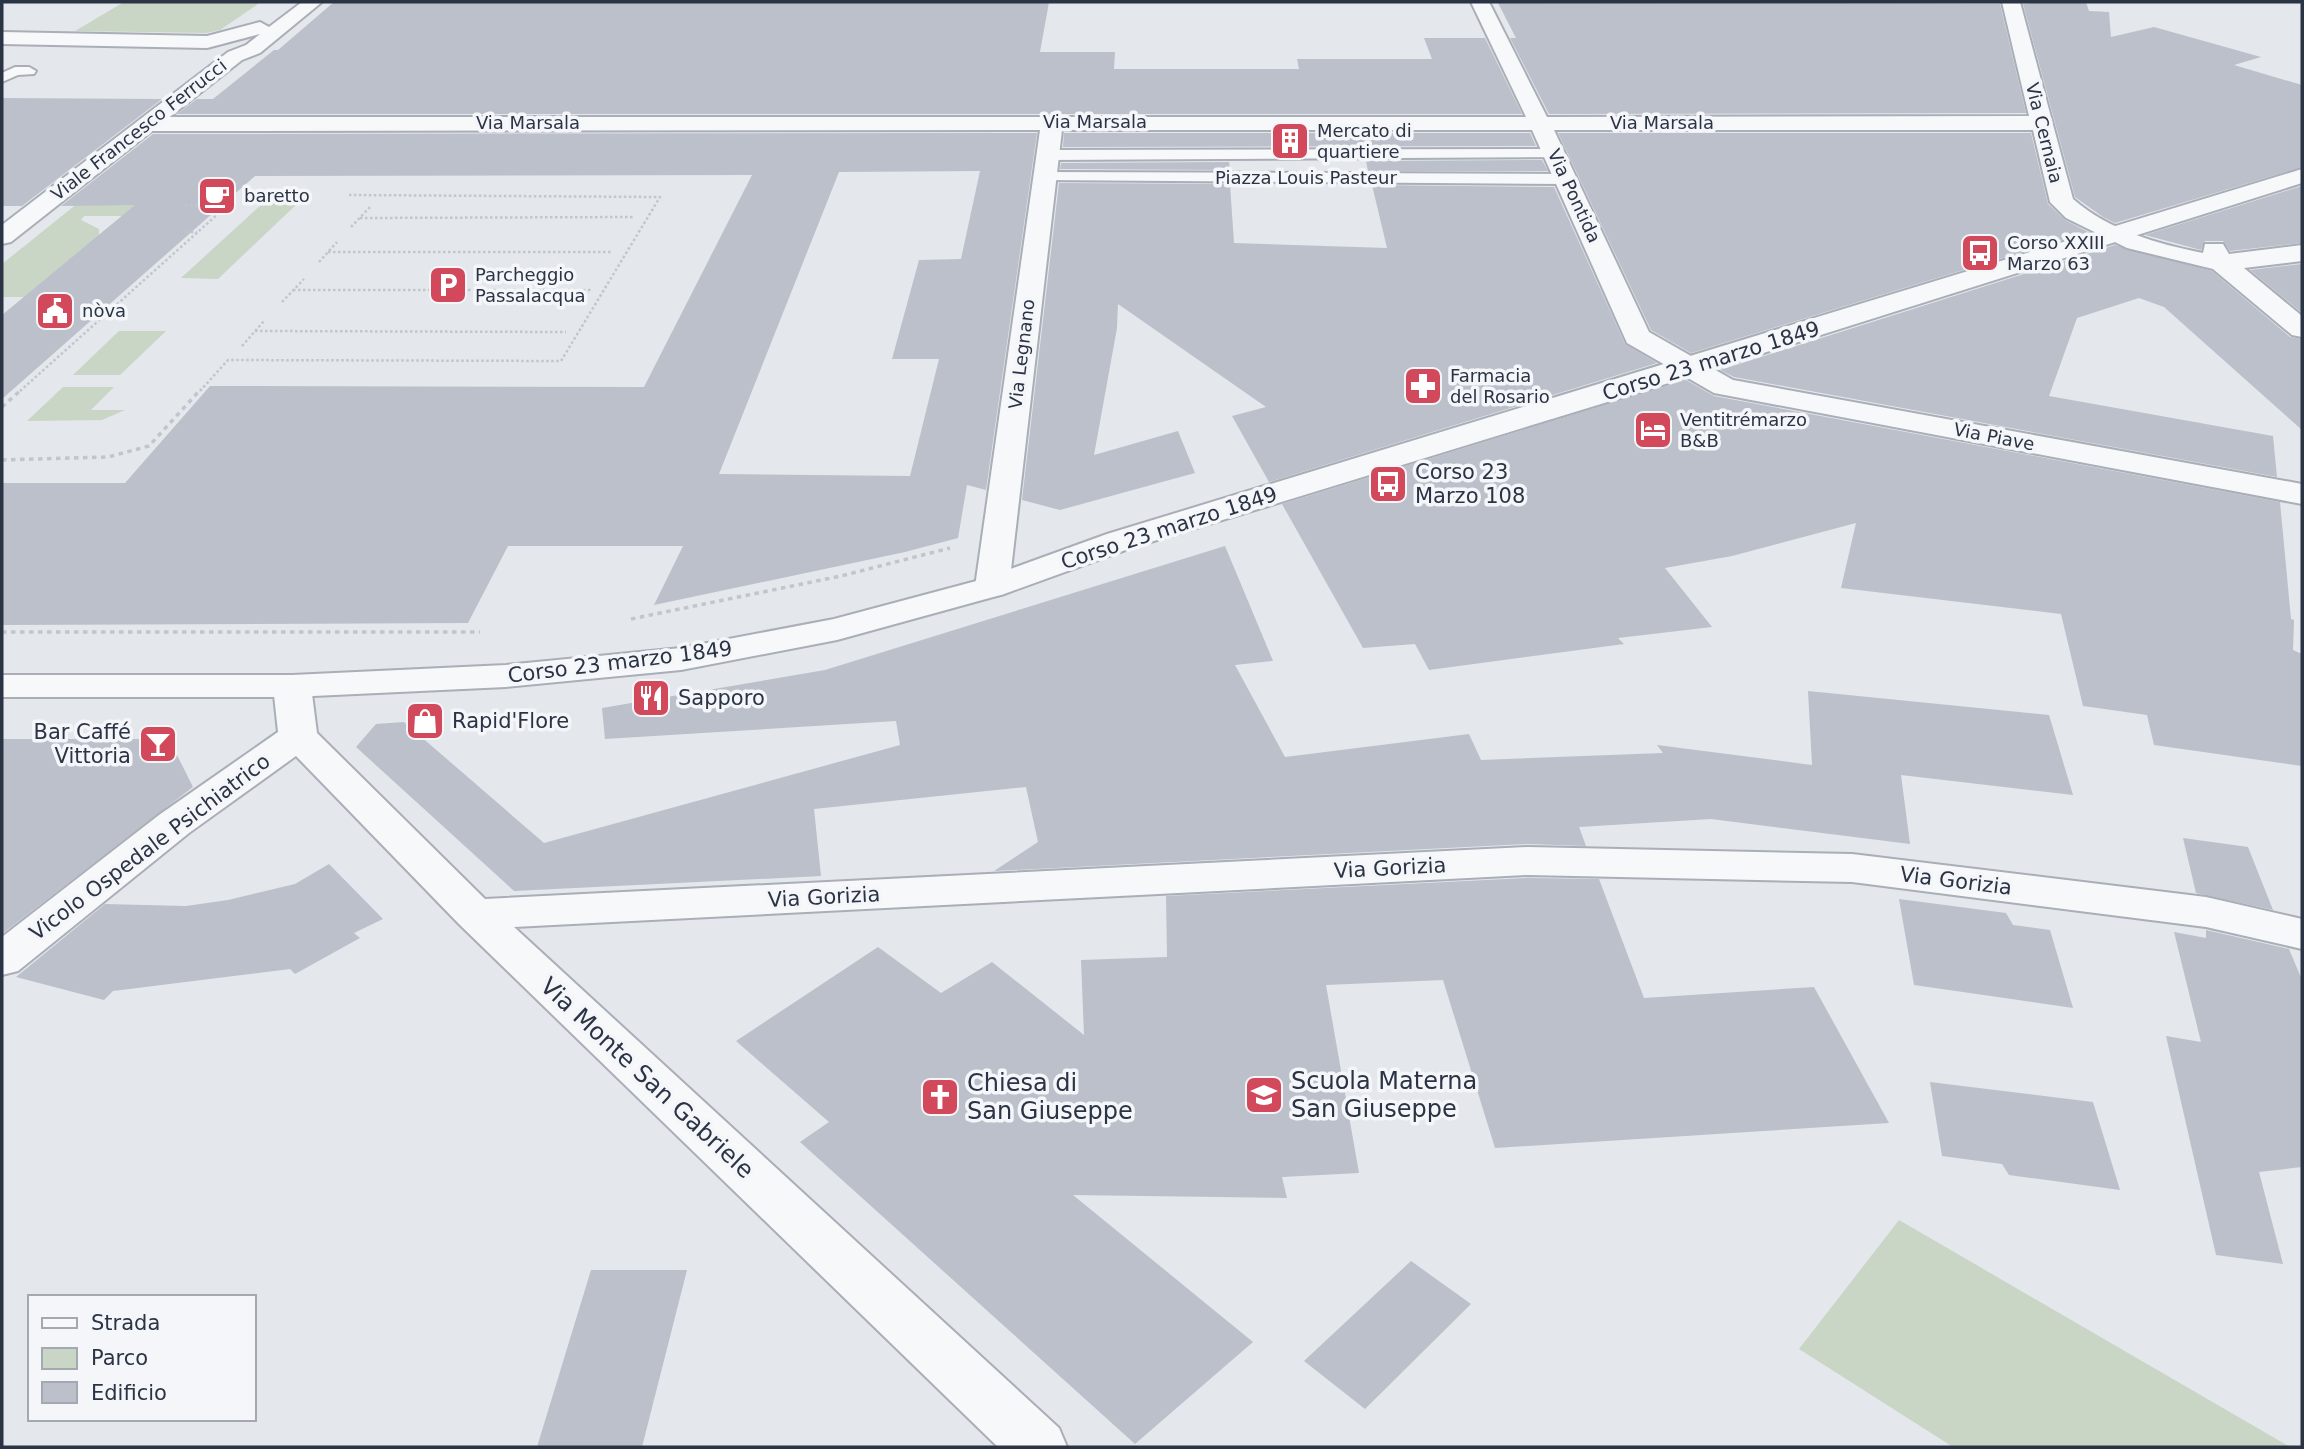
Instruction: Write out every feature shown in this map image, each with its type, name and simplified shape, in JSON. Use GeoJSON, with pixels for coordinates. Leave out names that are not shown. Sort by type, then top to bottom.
{"type":"FeatureCollection","features":[{"type":"Feature","properties":{"kind":"street"},"geometry":{"type":"LineString","coordinates":[[4,42],[207,42],[250,33],[296,2]]}},
{"type":"Feature","properties":{"kind":"street","name":"Viale Francesco Ferrucci"},"geometry":{"type":"LineString","coordinates":[[2,237],[235,56],[253,49],[313,2]]}},
{"type":"Feature","properties":{"kind":"street","name":"Via Pontida"},"geometry":{"type":"LineString","coordinates":[[1480,2],[1567,178],[1637,337],[1689,368]]}},
{"type":"Feature","properties":{"kind":"street","name":"Via Cernaia"},"geometry":{"type":"LineString","coordinates":[[2011,2],[2062,202],[2091,224],[2152,249],[2220,262]]}},
{"type":"Feature","properties":{"kind":"street"},"geometry":{"type":"LineString","coordinates":[[207,42],[235,56]]}},
{"type":"Feature","properties":{"kind":"street","name":"Via Legnano"},"geometry":{"type":"LineString","coordinates":[[992,587],[1052,122]]}},
{"type":"Feature","properties":{"kind":"street","name":"Via Marsala"},"geometry":{"type":"LineString","coordinates":[[148,124],[2042,122]]}},
{"type":"Feature","properties":{"kind":"street","name":"Corso 23 marzo 1849"},"geometry":{"type":"LineString","coordinates":[[2,686],[292,687],[506,676],[681,659],[837,629],[992,587],[1119,541],[1689,368],[2302,176]]}},
{"type":"Feature","properties":{"kind":"street"},"geometry":{"type":"LineString","coordinates":[[2149,224],[2213,249],[2220,262],[2302,329]]}},
{"type":"Feature","properties":{"kind":"street"},"geometry":{"type":"LineString","coordinates":[[2220,262],[2302,253]]}},
{"type":"Feature","properties":{"kind":"street","name":"Via Piave"},"geometry":{"type":"LineString","coordinates":[[1689,368],[1724,387],[2302,494]]}},
{"type":"Feature","properties":{"kind":"street"},"geometry":{"type":"LineString","coordinates":[[292,687],[298,736]]}},
{"type":"Feature","properties":{"kind":"street","name":"Via Monte San Gabriele"},"geometry":{"type":"LineString","coordinates":[[298,736],[474,914],[1038,1447]]}},
{"type":"Feature","properties":{"kind":"street","name":"Vicolo Ospedale Psichiatrico"},"geometry":{"type":"LineString","coordinates":[[2,960],[174,824],[298,736]]}},
{"type":"Feature","properties":{"kind":"street","name":"Via Gorizia"},"geometry":{"type":"LineString","coordinates":[[474,914],[1528,862],[1852,869],[2206,912],[2302,934]]}},
{"type":"Feature","properties":{"kind":"lane"},"geometry":{"type":"LineString","coordinates":[[2,78],[15,71],[29,71]]}},
{"type":"Feature","properties":{"kind":"lane","name":"Piazza Louis Pasteur"},"geometry":{"type":"LineString","coordinates":[[1046,166],[1555,154]]}},
{"type":"Feature","properties":{"kind":"lane","name":"Piazza Louis Pasteur"},"geometry":{"type":"LineString","coordinates":[[1046,166],[1567,178]]}},
{"type":"Feature","properties":{"kind":"path"},"geometry":{"type":"LineString","coordinates":[[2,460],[108,457],[149,446],[228,360],[561,361],[660,197],[349,195]]}},
{"type":"Feature","properties":{"kind":"path"},"geometry":{"type":"LineString","coordinates":[[2,407],[229,205],[185,205]]}},
{"type":"Feature","properties":{"kind":"path"},"geometry":{"type":"LineString","coordinates":[[351,227],[370,207]]}},
{"type":"Feature","properties":{"kind":"path"},"geometry":{"type":"LineString","coordinates":[[359,218],[634,217]]}},
{"type":"Feature","properties":{"kind":"path"},"geometry":{"type":"LineString","coordinates":[[186,232],[198,232]]}},
{"type":"Feature","properties":{"kind":"path"},"geometry":{"type":"LineString","coordinates":[[319,262],[337,242]]}},
{"type":"Feature","properties":{"kind":"path"},"geometry":{"type":"LineString","coordinates":[[328,252],[613,252]]}},
{"type":"Feature","properties":{"kind":"path"},"geometry":{"type":"LineString","coordinates":[[282,302],[304,278]]}},
{"type":"Feature","properties":{"kind":"path"},"geometry":{"type":"LineString","coordinates":[[293,290],[591,290]]}},
{"type":"Feature","properties":{"kind":"path"},"geometry":{"type":"LineString","coordinates":[[107,307],[114,307]]}},
{"type":"Feature","properties":{"kind":"path"},"geometry":{"type":"LineString","coordinates":[[242,346],[265,320]]}},
{"type":"Feature","properties":{"kind":"path"},"geometry":{"type":"LineString","coordinates":[[255,331],[566,332]]}},
{"type":"Feature","properties":{"kind":"path","name":"Corso 23 marzo 1849"},"geometry":{"type":"LineString","coordinates":[[628,619],[841,576],[951,547]]}},
{"type":"Feature","properties":{"kind":"path"},"geometry":{"type":"LineString","coordinates":[[2,632],[487,632]]}},
{"type":"Feature","properties":{"kind":"green space"},"geometry":{"type":"Polygon","coordinates":[[[124,2],[261,2],[220,30],[206,33],[75,31],[124,2]]]}},
{"type":"Feature","properties":{"kind":"green space"},"geometry":{"type":"Polygon","coordinates":[[[138,155],[172,216],[84,216],[81,220],[99,229],[99,236],[24,297],[2,297],[2,264],[138,155]]]}},
{"type":"Feature","properties":{"kind":"green space"},"geometry":{"type":"Polygon","coordinates":[[[263,203],[298,203],[218,279],[181,278],[263,203]]]}},
{"type":"Feature","properties":{"kind":"green space"},"geometry":{"type":"Polygon","coordinates":[[[119,331],[166,331],[120,375],[73,375],[119,331]]]}},
{"type":"Feature","properties":{"kind":"green space"},"geometry":{"type":"Polygon","coordinates":[[[63,387],[114,387],[91,410],[125,410],[102,420],[27,421],[63,387]]]}},
{"type":"Feature","properties":{"kind":"green space"},"geometry":{"type":"Polygon","coordinates":[[[1899,1220],[2290,1447],[1953,1447],[1799,1349],[1899,1220]]]}},
{"type":"Feature","properties":{"kind":"building"},"geometry":{"type":"Polygon","coordinates":[[[334,2],[1049,2],[1040,52],[1115,52],[1114,69],[1299,69],[1297,59],[1432,59],[1424,38],[1485,38],[1522,114],[177,114],[197,99],[213,99],[274,50],[278,50],[334,2]]]}},
{"type":"Feature","properties":{"kind":"building"},"geometry":{"type":"Polygon","coordinates":[[[2086,2],[2089,11],[2109,12],[2111,37],[2154,27],[2261,57],[2234,65],[2302,85],[2302,167],[2115,223],[2103,217],[2075,197],[2023,4],[2086,2]]]}},
{"type":"Feature","properties":{"kind":"building"},"geometry":{"type":"Polygon","coordinates":[[[1498,3],[2000,4],[2026,113],[1549,114],[1510,38],[1516,38],[1498,3]]]}},
{"type":"Feature","properties":{"kind":"building"},"geometry":{"type":"Polygon","coordinates":[[[2,98],[162,99],[22,206],[2,206],[2,98]]]}},
{"type":"Feature","properties":{"kind":"building"},"geometry":{"type":"Polygon","coordinates":[[[1037,133],[986,490],[967,485],[958,538],[905,552],[654,605],[683,546],[508,546],[468,623],[2,625],[2,483],[125,483],[210,386],[644,387],[752,175],[255,176],[2,399],[2,315],[135,205],[61,206],[153,134],[1037,133]],[[980,171],[839,172],[719,474],[910,476],[939,359],[892,359],[919,260],[961,259],[980,171]]]}},
{"type":"Feature","properties":{"kind":"building","name":"Mercato di quartiere"},"geometry":{"type":"Polygon","coordinates":[[[1064,133],[1530,133],[1536,146],[1063,147],[1064,133]]]}},
{"type":"Feature","properties":{"kind":"building"},"geometry":{"type":"Polygon","coordinates":[[[1558,133],[2031,133],[2048,204],[2065,220],[2088,232],[1691,353],[1651,330],[1558,133]]]}},
{"type":"Feature","properties":{"kind":"building"},"geometry":{"type":"Polygon","coordinates":[[[1542,160],[1548,171],[1368,171],[1366,161],[1542,160]]]}},
{"type":"Feature","properties":{"kind":"building"},"geometry":{"type":"Polygon","coordinates":[[[1229,162],[1230,170],[1060,169],[1061,163],[1229,162]]]}},
{"type":"Feature","properties":{"kind":"building"},"geometry":{"type":"Polygon","coordinates":[[[1059,183],[1230,184],[1234,243],[1387,248],[1372,185],[1554,187],[1625,344],[1657,363],[1269,482],[1232,416],[1266,407],[1118,304],[1117,328],[1094,455],[1178,431],[1195,473],[1060,510],[1022,500],[1059,183]]]}},
{"type":"Feature","properties":{"kind":"building"},"geometry":{"type":"Polygon","coordinates":[[[2302,186],[2302,243],[2230,251],[2223,241],[2205,241],[2201,250],[2145,235],[2302,186]]]}},
{"type":"Feature","properties":{"kind":"building"},"geometry":{"type":"Polygon","coordinates":[[[2115,245],[2212,271],[2290,337],[2302,339],[2302,430],[2164,307],[2139,298],[2077,318],[2049,396],[2273,436],[2277,477],[1734,377],[1720,370],[2115,245]]]}},
{"type":"Feature","properties":{"kind":"building"},"geometry":{"type":"Polygon","coordinates":[[[2302,264],[2302,313],[2250,270],[2302,264]]]}},
{"type":"Feature","properties":{"kind":"building"},"geometry":{"type":"Polygon","coordinates":[[[1686,380],[1714,396],[2280,502],[2291,619],[2294,620],[2293,650],[2302,654],[2302,766],[2154,745],[2147,715],[2083,706],[2061,614],[1841,588],[1856,523],[1732,556],[1665,568],[1712,627],[1618,638],[1624,644],[1429,670],[1415,644],[1363,648],[1282,504],[1686,380]]]}},
{"type":"Feature","properties":{"kind":"building"},"geometry":{"type":"Polygon","coordinates":[[[1225,546],[1273,661],[1235,665],[1285,757],[1469,734],[1481,760],[1663,753],[1657,745],[1812,765],[1808,691],[2049,715],[2073,795],[1901,775],[1910,844],[1711,819],[1579,827],[1586,846],[1528,844],[994,871],[1038,842],[1026,787],[814,809],[821,876],[514,891],[356,747],[376,724],[404,722],[544,843],[900,745],[896,721],[605,739],[602,708],[825,670],[1225,546]]]}},
{"type":"Feature","properties":{"kind":"building"},"geometry":{"type":"Polygon","coordinates":[[[2,739],[169,739],[193,787],[2,934],[2,739]]]}},
{"type":"Feature","properties":{"kind":"building"},"geometry":{"type":"Polygon","coordinates":[[[2183,838],[2248,847],[2273,910],[2196,893],[2183,838]]]}},
{"type":"Feature","properties":{"kind":"building"},"geometry":{"type":"Polygon","coordinates":[[[329,864],[383,919],[354,933],[360,938],[295,974],[290,969],[113,991],[104,1000],[16,977],[105,904],[186,906],[228,900],[295,884],[329,864]]]}},
{"type":"Feature","properties":{"kind":"building"},"geometry":{"type":"Polygon","coordinates":[[[1528,878],[1599,879],[1644,998],[1814,987],[1889,1123],[1495,1148],[1443,980],[1326,985],[1359,1173],[1282,1177],[1287,1198],[1073,1195],[1253,1342],[1135,1444],[800,1142],[829,1122],[736,1041],[878,947],[941,993],[992,962],[1084,1035],[1081,960],[1167,957],[1166,896],[1528,878]]]}},
{"type":"Feature","properties":{"kind":"building"},"geometry":{"type":"Polygon","coordinates":[[[1899,899],[2006,913],[2013,925],[2050,930],[2073,1008],[1914,985],[1899,899]]]}},
{"type":"Feature","properties":{"kind":"building"},"geometry":{"type":"Polygon","coordinates":[[[2206,930],[2289,949],[2302,980],[2302,1167],[2259,1172],[2283,1264],[2216,1255],[2166,1036],[2201,1042],[2174,932],[2206,938],[2206,930]]]}},
{"type":"Feature","properties":{"kind":"building"},"geometry":{"type":"Polygon","coordinates":[[[1930,1082],[2093,1102],[2120,1190],[2009,1175],[2002,1164],[1942,1156],[1930,1082]]]}},
{"type":"Feature","properties":{"kind":"building"},"geometry":{"type":"Polygon","coordinates":[[[1411,1261],[1471,1304],[1365,1409],[1304,1361],[1411,1261]]]}},
{"type":"Feature","properties":{"kind":"building"},"geometry":{"type":"Polygon","coordinates":[[[591,1270],[687,1270],[642,1447],[537,1447],[591,1270]]]}},
{"type":"Feature","properties":{"kind":"place","name":"Mercato di quartiere"},"geometry":{"type":"Point","coordinates":[1290,141]}},
{"type":"Feature","properties":{"kind":"place","name":"baretto"},"geometry":{"type":"Point","coordinates":[217,196]}},
{"type":"Feature","properties":{"kind":"place","name":"Corso XXIII Marzo 63"},"geometry":{"type":"Point","coordinates":[1980,253]}},
{"type":"Feature","properties":{"kind":"place","name":"Parcheggio Passalacqua"},"geometry":{"type":"Point","coordinates":[448,285]}},
{"type":"Feature","properties":{"kind":"place","name":"nòva"},"geometry":{"type":"Point","coordinates":[55,311]}},
{"type":"Feature","properties":{"kind":"place","name":"Farmacia del Rosario"},"geometry":{"type":"Point","coordinates":[1423,386]}},
{"type":"Feature","properties":{"kind":"place","name":"Ventitrémarzo B&B"},"geometry":{"type":"Point","coordinates":[1653,430]}},
{"type":"Feature","properties":{"kind":"place","name":"Corso 23 Marzo 108"},"geometry":{"type":"Point","coordinates":[1388,484]}},
{"type":"Feature","properties":{"kind":"place","name":"Sapporo"},"geometry":{"type":"Point","coordinates":[651,698]}},
{"type":"Feature","properties":{"kind":"place","name":"Rapid'Flore"},"geometry":{"type":"Point","coordinates":[425,721]}},
{"type":"Feature","properties":{"kind":"place","name":"Bar Caffé Vittoria"},"geometry":{"type":"Point","coordinates":[158,744]}},
{"type":"Feature","properties":{"kind":"place","name":"Scuola Materna San Giuseppe"},"geometry":{"type":"Point","coordinates":[1264,1095]}},
{"type":"Feature","properties":{"kind":"place","name":"Chiesa di San Giuseppe"},"geometry":{"type":"Point","coordinates":[940,1097]}}]}
